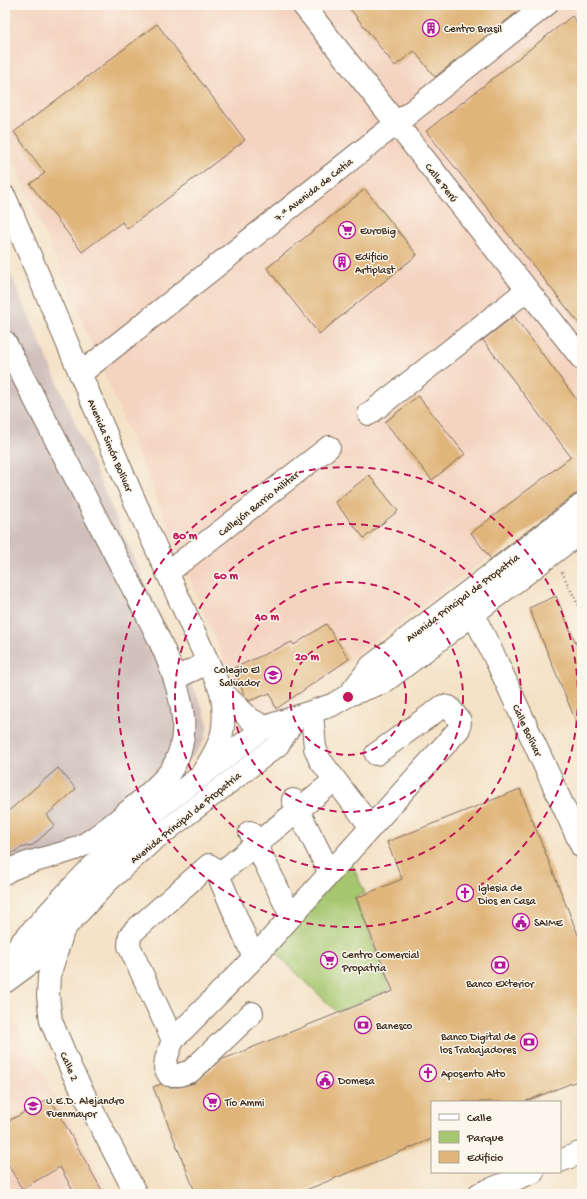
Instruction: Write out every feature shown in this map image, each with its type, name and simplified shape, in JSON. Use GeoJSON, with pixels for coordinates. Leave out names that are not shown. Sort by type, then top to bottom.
{"type":"FeatureCollection","features":[{"type":"Feature","properties":{"kind":"street","name":"Calle Perú"},"geometry":{"type":"LineString","coordinates":[[303,5],[582,359]]}},
{"type":"Feature","properties":{"kind":"street","name":"7.ª Avenida de Catia"},"geometry":{"type":"LineString","coordinates":[[80,374],[546,5]]}},
{"type":"Feature","properties":{"kind":"street","name":"Avenida Simón Bolívar"},"geometry":{"type":"LineString","coordinates":[[5,198],[167,573],[221,691],[225,714],[223,731],[216,751],[198,778]]}},
{"type":"Feature","properties":{"kind":"street"},"geometry":{"type":"LineString","coordinates":[[369,414],[527,290]]}},
{"type":"Feature","properties":{"kind":"street"},"geometry":{"type":"LineString","coordinates":[[5,342],[151,624],[175,678],[184,729],[182,747],[177,761],[167,774],[94,839],[77,849],[5,873]]}},
{"type":"Feature","properties":{"kind":"street","name":"Callejón Barrio Militar"},"geometry":{"type":"LineString","coordinates":[[167,573],[329,448]]}},
{"type":"Feature","properties":{"kind":"street","name":"Avenida Principal de Propatria"},"geometry":{"type":"LineString","coordinates":[[348,695],[371,666],[582,505]]}},
{"type":"Feature","properties":{"kind":"street","name":"Avenida Principal de Propatria"},"geometry":{"type":"LineString","coordinates":[[5,975],[19,945],[93,866],[137,826],[198,778],[265,727],[304,716],[332,705],[348,695],[384,682],[582,531]]}},
{"type":"Feature","properties":{"kind":"street","name":"Calle Bolívar"},"geometry":{"type":"LineString","coordinates":[[473,614],[496,660],[582,847]]}},
{"type":"Feature","properties":{"kind":"street"},"geometry":{"type":"LineString","coordinates":[[175,678],[208,663]]}},
{"type":"Feature","properties":{"kind":"street","name":"Avenida Simón Bolívar"},"geometry":{"type":"LineString","coordinates":[[221,691],[245,715],[265,727]]}},
{"type":"Feature","properties":{"kind":"street"},"geometry":{"type":"LineString","coordinates":[[252,1013],[191,1071],[179,1075],[169,1075],[164,1068],[173,1040],[254,958],[459,728],[460,721],[449,708],[444,706],[376,754]]}},
{"type":"Feature","properties":{"kind":"street"},"geometry":{"type":"LineString","coordinates":[[304,716],[320,760],[371,827]]}},
{"type":"Feature","properties":{"kind":"street","name":"Avenida Principal de Propatria"},"geometry":{"type":"LineString","coordinates":[[5,982],[35,960],[108,881],[151,842],[278,745],[304,716]]}},
{"type":"Feature","properties":{"kind":"street"},"geometry":{"type":"LineString","coordinates":[[218,874],[253,838],[295,805],[335,780]]}},
{"type":"Feature","properties":{"kind":"street"},"geometry":{"type":"LineString","coordinates":[[295,805],[330,873]]}},
{"type":"Feature","properties":{"kind":"street"},"geometry":{"type":"LineString","coordinates":[[253,838],[291,916]]}},
{"type":"Feature","properties":{"kind":"street"},"geometry":{"type":"LineString","coordinates":[[173,1040],[129,946],[129,941],[134,931],[206,866],[212,866],[218,874],[254,958]]}},
{"type":"Feature","properties":{"kind":"street","name":"Calle 2"},"geometry":{"type":"LineString","coordinates":[[64,928],[49,976],[48,996],[51,1021],[72,1071],[136,1194]]}},
{"type":"Feature","properties":{"kind":"street"},"geometry":{"type":"LineString","coordinates":[[561,1161],[582,1152]]}},
{"type":"Feature","properties":{"kind":"street"},"geometry":{"type":"LineString","coordinates":[[478,1194],[530,1173]]}},
{"type":"Feature","properties":{"kind":"path"},"geometry":{"type":"LineString","coordinates":[[553,553],[570,591],[582,613]]}},
{"type":"Feature","properties":{"kind":"shaded area"},"geometry":{"type":"Polygon","coordinates":[[[5,5],[582,5],[582,490],[416,610],[280,713],[261,712],[241,701],[62,272],[5,143],[5,5]]]}},
{"type":"Feature","properties":{"kind":"shaded area"},"geometry":{"type":"Polygon","coordinates":[[[5,261],[130,550],[202,707],[208,724],[205,739],[195,754],[188,760],[43,865],[5,885],[5,261]]]}},
{"type":"Feature","properties":{"kind":"shaded area","name":"U.E.D. Alejandro Fuenmayor"},"geometry":{"type":"Polygon","coordinates":[[[10,1013],[109,1194],[5,1194],[5,1018],[10,1013]]]}},
{"type":"Feature","properties":{"kind":"green space"},"geometry":{"type":"Polygon","coordinates":[[[346,851],[365,893],[355,897],[390,989],[337,1012],[281,958],[269,941],[346,851]]]}},
{"type":"Feature","properties":{"kind":"building","name":"Centro Brasil"},"geometry":{"type":"Polygon","coordinates":[[[347,5],[526,5],[435,77],[414,51],[395,66],[347,5]]]}},
{"type":"Feature","properties":{"kind":"building"},"geometry":{"type":"Polygon","coordinates":[[[572,16],[582,29],[582,327],[426,131],[572,16]]]}},
{"type":"Feature","properties":{"kind":"building"},"geometry":{"type":"Polygon","coordinates":[[[157,24],[245,140],[127,229],[122,222],[82,252],[30,184],[45,173],[14,132],[157,24]]]}},
{"type":"Feature","properties":{"kind":"building","name":"Edificio Artiplast"},"geometry":{"type":"Polygon","coordinates":[[[365,189],[417,255],[319,334],[267,268],[365,189]]]}},
{"type":"Feature","properties":{"kind":"building"},"geometry":{"type":"Polygon","coordinates":[[[514,316],[582,407],[582,493],[574,495],[491,559],[471,533],[571,457],[483,340],[514,316]]]}},
{"type":"Feature","properties":{"kind":"building"},"geometry":{"type":"Polygon","coordinates":[[[418,396],[465,454],[432,480],[385,422],[418,396]]]}},
{"type":"Feature","properties":{"kind":"building"},"geometry":{"type":"Polygon","coordinates":[[[369,475],[398,511],[364,538],[335,502],[369,475]]]}},
{"type":"Feature","properties":{"kind":"building"},"geometry":{"type":"Polygon","coordinates":[[[556,596],[582,658],[582,736],[529,608],[556,596]]]}},
{"type":"Feature","properties":{"kind":"building","name":"Colegio El Salvador"},"geometry":{"type":"Polygon","coordinates":[[[326,624],[349,659],[276,709],[270,693],[249,701],[244,695],[234,668],[292,642],[294,645],[326,624]]]}},
{"type":"Feature","properties":{"kind":"building"},"geometry":{"type":"Polygon","coordinates":[[[58,768],[76,789],[47,815],[55,825],[33,845],[20,848],[5,858],[5,814],[58,768]]]}},
{"type":"Feature","properties":{"kind":"building"},"geometry":{"type":"Polygon","coordinates":[[[520,789],[582,945],[582,1079],[527,1101],[431,1101],[431,1139],[296,1194],[196,1194],[153,1087],[161,1084],[169,1087],[179,1087],[195,1083],[221,1060],[393,991],[356,898],[402,879],[387,842],[520,789]]]}},
{"type":"Feature","properties":{"kind":"building"},"geometry":{"type":"Polygon","coordinates":[[[50,1098],[104,1194],[75,1194],[60,1167],[22,1189],[5,1159],[5,1123],[50,1098]]]}},
{"type":"Feature","properties":{"kind":"place","name":"Centro Brasil"},"geometry":{"type":"Point","coordinates":[431,28]}},
{"type":"Feature","properties":{"kind":"place","name":"EuroBig"},"geometry":{"type":"Point","coordinates":[347,230]}},
{"type":"Feature","properties":{"kind":"place","name":"Edificio Artiplast"},"geometry":{"type":"Point","coordinates":[342,262]}},
{"type":"Feature","properties":{"kind":"place","name":"Colegio El Salvador"},"geometry":{"type":"Point","coordinates":[273,675]}},
{"type":"Feature","properties":{"kind":"place","name":"Iglesia de Dios en Casa"},"geometry":{"type":"Point","coordinates":[465,893]}},
{"type":"Feature","properties":{"kind":"place","name":"SAIME"},"geometry":{"type":"Point","coordinates":[521,922]}},
{"type":"Feature","properties":{"kind":"place","name":"Centro Comercial Propatria"},"geometry":{"type":"Point","coordinates":[329,960]}},
{"type":"Feature","properties":{"kind":"place","name":"Banco Exterior"},"geometry":{"type":"Point","coordinates":[500,965]}},
{"type":"Feature","properties":{"kind":"place","name":"Banesco"},"geometry":{"type":"Point","coordinates":[363,1025]}},
{"type":"Feature","properties":{"kind":"place","name":"Banco Digital de los Trabajadores"},"geometry":{"type":"Point","coordinates":[529,1042]}},
{"type":"Feature","properties":{"kind":"place","name":"Aposento Alto"},"geometry":{"type":"Point","coordinates":[428,1073]}},
{"type":"Feature","properties":{"kind":"place","name":"Domesa"},"geometry":{"type":"Point","coordinates":[325,1080]}},
{"type":"Feature","properties":{"kind":"place","name":"Tío Ammi"},"geometry":{"type":"Point","coordinates":[212,1102]}},
{"type":"Feature","properties":{"kind":"place","name":"U.E.D. Alejandro Fuenmayor"},"geometry":{"type":"Point","coordinates":[33,1106]}}]}
